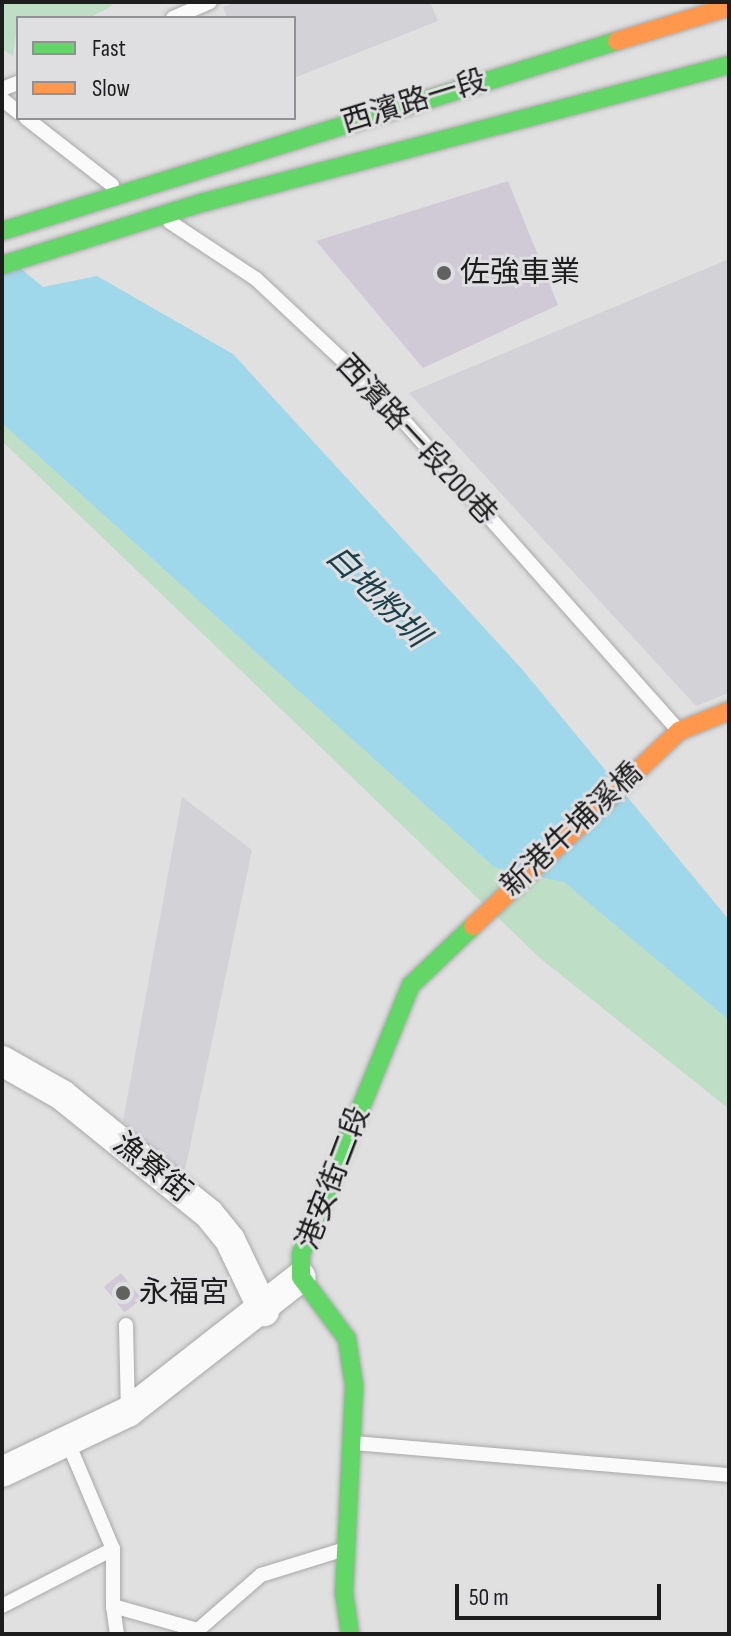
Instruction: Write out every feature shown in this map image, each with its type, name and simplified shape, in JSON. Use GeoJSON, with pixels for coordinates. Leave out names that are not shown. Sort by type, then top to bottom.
{"type":"FeatureCollection","features":[{"type":"Feature","properties":{"kind":"main road","name":"西濱路一段"},"geometry":{"type":"LineString","coordinates":[[5,230],[118,190],[729,7]]}},
{"type":"Feature","properties":{"kind":"main road","name":"西濱路一段"},"geometry":{"type":"LineString","coordinates":[[2,265],[163,217],[729,65]]}},
{"type":"Feature","properties":{"kind":"main road"},"geometry":{"type":"LineString","coordinates":[[679,731],[729,711]]}},
{"type":"Feature","properties":{"kind":"main road","name":"新港牛埔溪橋"},"geometry":{"type":"LineString","coordinates":[[466,928],[679,731]]}},
{"type":"Feature","properties":{"kind":"main road","name":"港安街二段"},"geometry":{"type":"LineString","coordinates":[[350,1634],[346,1549],[351,1443],[347,1339],[301,1277],[301,1254],[411,985],[466,928]]}},
{"type":"Feature","properties":{"kind":"street","name":"漁寮街"},"geometry":{"type":"LineString","coordinates":[[2,1061],[62,1095],[209,1214],[230,1240],[264,1311]]}},
{"type":"Feature","properties":{"kind":"street"},"geometry":{"type":"LineString","coordinates":[[2,1472],[69,1445],[128,1412],[264,1311],[301,1277]]}},
{"type":"Feature","properties":{"kind":"lane"},"geometry":{"type":"LineString","coordinates":[[178,16],[210,2]]}},
{"type":"Feature","properties":{"kind":"lane"},"geometry":{"type":"LineString","coordinates":[[432,78],[493,78]]}},
{"type":"Feature","properties":{"kind":"lane","name":"西濱路一段200巷"},"geometry":{"type":"LineString","coordinates":[[29,120],[118,190],[256,279],[386,401],[679,731]]}},
{"type":"Feature","properties":{"kind":"lane"},"geometry":{"type":"LineString","coordinates":[[118,190],[192,154]]}},
{"type":"Feature","properties":{"kind":"lane"},"geometry":{"type":"LineString","coordinates":[[126,1325],[128,1412]]}},
{"type":"Feature","properties":{"kind":"lane"},"geometry":{"type":"LineString","coordinates":[[351,1443],[729,1475]]}},
{"type":"Feature","properties":{"kind":"lane"},"geometry":{"type":"LineString","coordinates":[[69,1445],[113,1549],[113,1606],[117,1634]]}},
{"type":"Feature","properties":{"kind":"lane"},"geometry":{"type":"LineString","coordinates":[[2,1606],[113,1549]]}},
{"type":"Feature","properties":{"kind":"lane"},"geometry":{"type":"LineString","coordinates":[[113,1606],[198,1630],[261,1575],[346,1549]]}},
{"type":"Feature","properties":{"kind":"shaded area"},"geometry":{"type":"Polygon","coordinates":[[[237,2],[430,2],[438,21],[296,77],[296,16],[226,16],[223,7],[237,2]]]}},
{"type":"Feature","properties":{"kind":"shaded area"},"geometry":{"type":"Polygon","coordinates":[[[729,259],[729,693],[696,706],[409,393],[729,259]]]}},
{"type":"Feature","properties":{"kind":"shaded area"},"geometry":{"type":"Polygon","coordinates":[[[182,797],[252,850],[184,1175],[123,1121],[182,797]]]}},
{"type":"Feature","properties":{"kind":"green space"},"geometry":{"type":"Polygon","coordinates":[[[2,2],[110,2],[112,6],[93,16],[16,16],[13,56],[2,49],[2,2]]]}},
{"type":"Feature","properties":{"kind":"green space"},"geometry":{"type":"Polygon","coordinates":[[[2,284],[729,967],[729,1109],[541,959],[2,441],[2,284]]]}},
{"type":"Feature","properties":{"kind":"water","name":"白地粉圳"},"geometry":{"type":"Polygon","coordinates":[[[2,253],[43,287],[97,276],[233,354],[521,668],[729,920],[729,1020],[564,882],[494,867],[2,423],[2,253]]]}},
{"type":"Feature","properties":{"kind":"building","name":"佐強車業"},"geometry":{"type":"Polygon","coordinates":[[[508,181],[558,305],[423,368],[316,241],[508,181]]]}},
{"type":"Feature","properties":{"kind":"building","name":"永福宮"},"geometry":{"type":"Polygon","coordinates":[[[121,1273],[142,1299],[125,1312],[104,1287],[121,1273]]]}},
{"type":"Feature","properties":{"kind":"traffic: fast"},"geometry":{"type":"LineString","coordinates":[[2,231],[617,41]]}},
{"type":"Feature","properties":{"kind":"traffic: fast"},"geometry":{"type":"LineString","coordinates":[[2,265],[201,203],[729,65]]}},
{"type":"Feature","properties":{"kind":"traffic: fast"},"geometry":{"type":"LineString","coordinates":[[350,1634],[344,1593],[354,1385],[347,1339],[301,1277],[301,1254],[411,985],[473,926]]}},
{"type":"Feature","properties":{"kind":"traffic: slow"},"geometry":{"type":"LineString","coordinates":[[617,41],[729,7]]}},
{"type":"Feature","properties":{"kind":"traffic: slow"},"geometry":{"type":"LineString","coordinates":[[473,926],[679,731],[729,711]]}},
{"type":"Feature","properties":{"kind":"place","name":"佐強車業"},"geometry":{"type":"Point","coordinates":[444,273]}},
{"type":"Feature","properties":{"kind":"place","name":"永福宮"},"geometry":{"type":"Point","coordinates":[123,1293]}}]}
